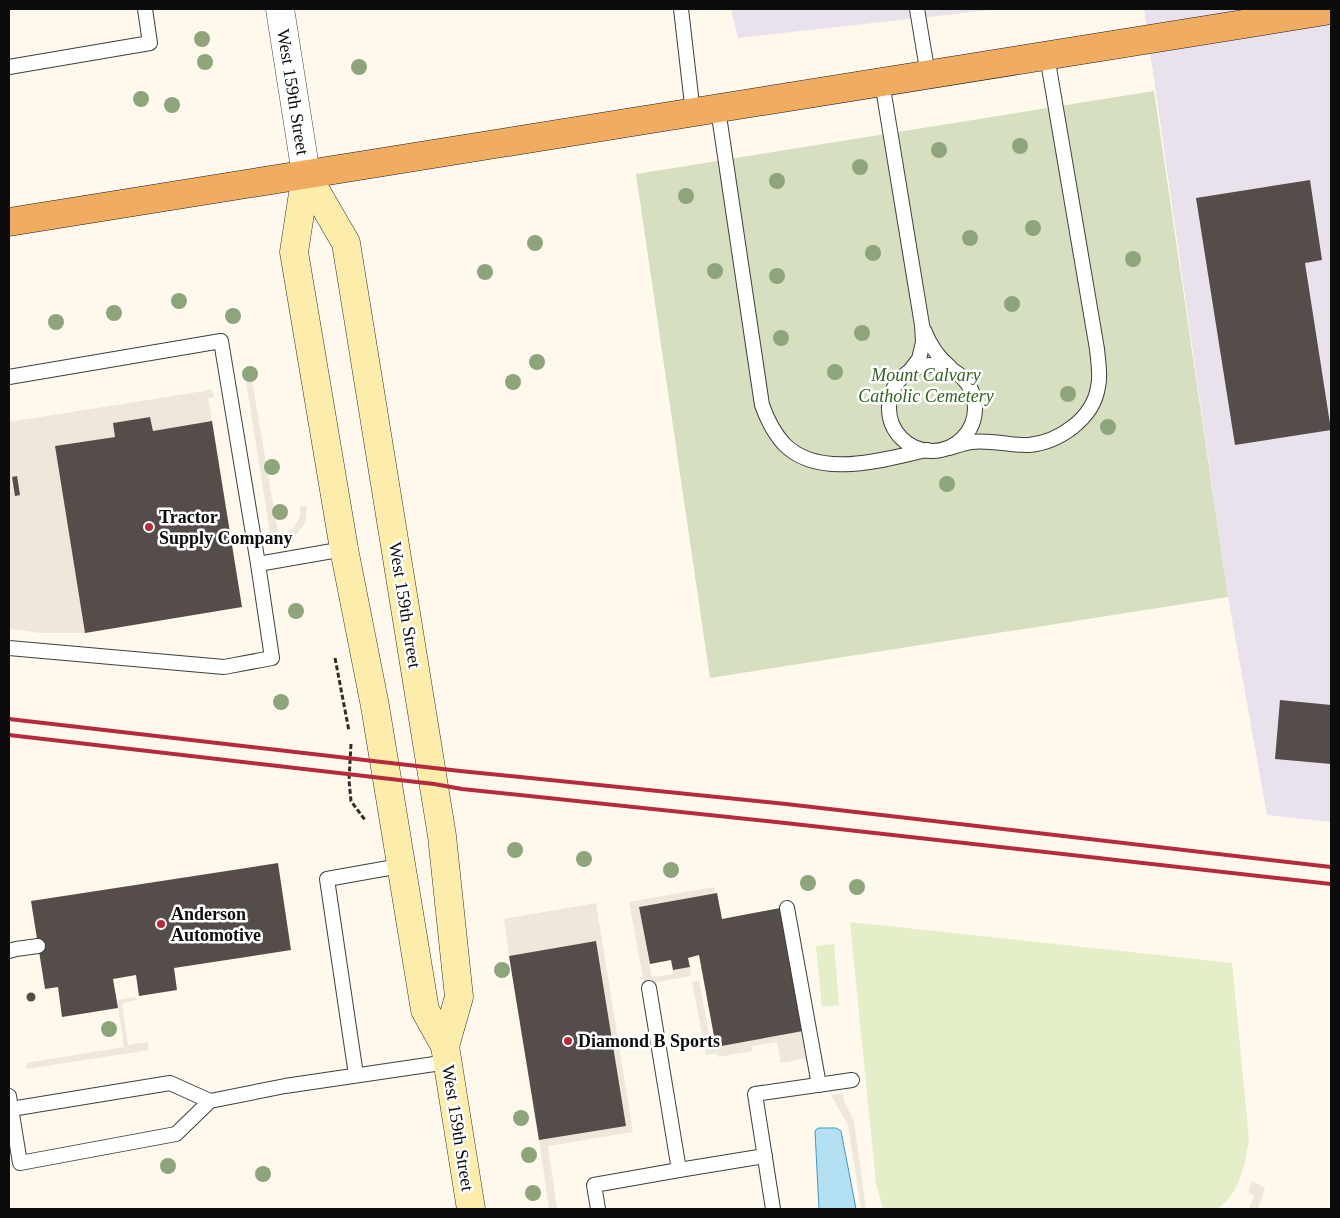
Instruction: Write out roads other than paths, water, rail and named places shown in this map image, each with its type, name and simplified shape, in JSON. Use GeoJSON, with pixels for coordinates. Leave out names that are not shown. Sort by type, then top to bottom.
{"type":"FeatureCollection","features":[{"type":"Feature","properties":{"kind":"highway"},"geometry":{"type":"LineString","coordinates":[[9,222],[1331,10]]}},
{"type":"Feature","properties":{"kind":"main road","name":"West 159th Street"},"geometry":{"type":"LineString","coordinates":[[306,174],[294,252],[344,549],[375,706],[425,1010],[446,1054],[472,1209]]}},
{"type":"Feature","properties":{"kind":"main road","name":"West 159th Street"},"geometry":{"type":"LineString","coordinates":[[306,174],[346,243],[432,768],[442,836],[459,997],[446,1054]]}},
{"type":"Feature","properties":{"kind":"street","name":"West 159th Street"},"geometry":{"type":"LineString","coordinates":[[280,9],[306,174]]}},
{"type":"Feature","properties":{"kind":"lane"},"geometry":{"type":"LineString","coordinates":[[9,66],[150,43],[145,9]]}},
{"type":"Feature","properties":{"kind":"lane"},"geometry":{"type":"LineString","coordinates":[[681,9],[706,111],[762,405],[767,419],[785,445],[799,455],[812,460],[841,465],[860,464],[927,450]]}},
{"type":"Feature","properties":{"kind":"lane"},"geometry":{"type":"LineString","coordinates":[[917,9],[928,75]]}},
{"type":"Feature","properties":{"kind":"lane"},"geometry":{"type":"LineString","coordinates":[[882,82],[922,325],[923,342],[920,359],[898,381],[892,392],[889,405],[895,429],[906,443],[919,449],[934,451],[972,442],[1030,445],[1062,435],[1088,411],[1099,387],[1097,349],[1047,56]]}},
{"type":"Feature","properties":{"kind":"lane"},"geometry":{"type":"LineString","coordinates":[[922,325],[935,353],[953,370]]}},
{"type":"Feature","properties":{"kind":"lane"},"geometry":{"type":"LineString","coordinates":[[9,377],[220,341],[272,658],[224,667],[9,648]]}},
{"type":"Feature","properties":{"kind":"lane"},"geometry":{"type":"LineString","coordinates":[[909,372],[921,366],[934,365],[947,367],[959,374],[969,385],[975,399],[975,416],[978,428],[984,436],[994,442]]}},
{"type":"Feature","properties":{"kind":"lane"},"geometry":{"type":"LineString","coordinates":[[949,448],[961,440],[971,428],[975,416]]}},
{"type":"Feature","properties":{"kind":"lane"},"geometry":{"type":"LineString","coordinates":[[891,458],[895,450],[895,429]]}},
{"type":"Feature","properties":{"kind":"lane"},"geometry":{"type":"LineString","coordinates":[[258,564],[344,549]]}},
{"type":"Feature","properties":{"kind":"lane"},"geometry":{"type":"LineString","coordinates":[[356,1075],[327,879],[400,866]]}},
{"type":"Feature","properties":{"kind":"lane"},"geometry":{"type":"LineString","coordinates":[[787,908],[819,1085]]}},
{"type":"Feature","properties":{"kind":"lane"},"geometry":{"type":"LineString","coordinates":[[9,951],[38,946]]}},
{"type":"Feature","properties":{"kind":"lane"},"geometry":{"type":"LineString","coordinates":[[649,988],[679,1170]]}},
{"type":"Feature","properties":{"kind":"lane"},"geometry":{"type":"LineString","coordinates":[[210,1101],[170,1083],[10,1102],[20,1163],[176,1134],[210,1101],[356,1075],[446,1054]]}},
{"type":"Feature","properties":{"kind":"lane"},"geometry":{"type":"LineString","coordinates":[[773,1209],[755,1094],[852,1080]]}},
{"type":"Feature","properties":{"kind":"lane"},"geometry":{"type":"LineString","coordinates":[[598,1209],[594,1185],[764,1156]]}},
{"type":"Feature","properties":{"kind":"water"},"geometry":{"type":"Polygon","coordinates":[[[818,1128],[836,1128],[841,1131],[856,1209],[819,1209],[815,1131],[818,1128]]]}},
{"type":"Feature","properties":{"kind":"railway"},"geometry":{"type":"LineString","coordinates":[[9,719],[460,771],[786,804],[1331,867]]}},
{"type":"Feature","properties":{"kind":"railway"},"geometry":{"type":"LineString","coordinates":[[9,735],[434,784],[462,789],[1331,884]]}},
{"type":"Feature","properties":{"kind":"place","name":"Tractor Supply Company"},"geometry":{"type":"Point","coordinates":[149,527]}},
{"type":"Feature","properties":{"kind":"place","name":"Anderson Automotive"},"geometry":{"type":"Point","coordinates":[161,924]}},
{"type":"Feature","properties":{"kind":"place","name":"Diamond B Sports"},"geometry":{"type":"Point","coordinates":[568,1041]}},
{"type":"Feature","properties":{"kind":"park label","name":"Mount Calvary Catholic Cemetery"},"geometry":{"type":"Point","coordinates":[926,385]}}]}
